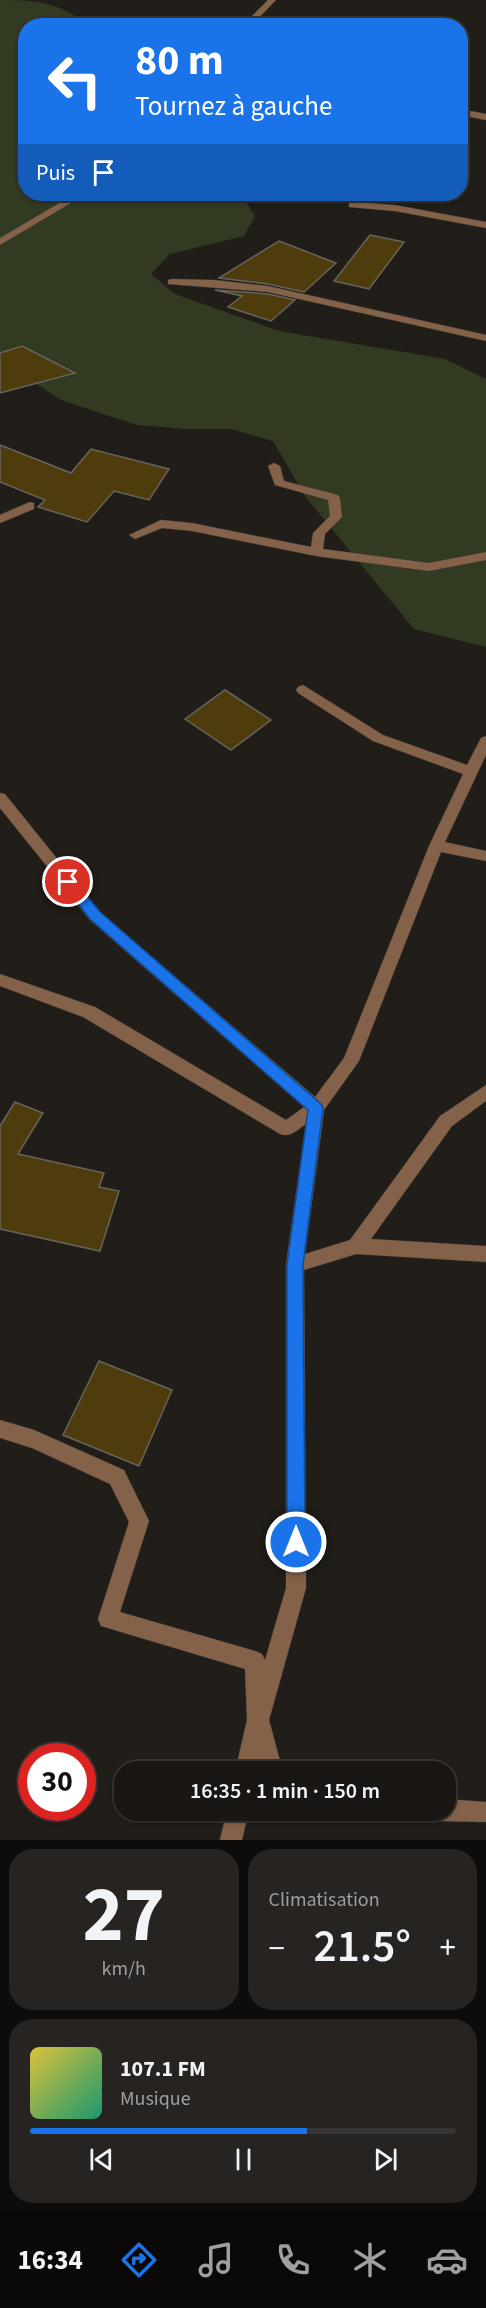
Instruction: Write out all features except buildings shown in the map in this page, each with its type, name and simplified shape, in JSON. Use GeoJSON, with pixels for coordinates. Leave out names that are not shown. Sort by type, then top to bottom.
{"type":"FeatureCollection","features":[{"type":"Feature","properties":{"kind":"street"},"geometry":{"type":"LineString","coordinates":[[254,18],[272,0]]}},
{"type":"Feature","properties":{"kind":"street"},"geometry":{"type":"LineString","coordinates":[[468,114],[486,117]]}},
{"type":"Feature","properties":{"kind":"street"},"geometry":{"type":"LineString","coordinates":[[0,242],[69,201]]}},
{"type":"Feature","properties":{"kind":"street"},"geometry":{"type":"LineString","coordinates":[[352,205],[395,208],[486,225]]}},
{"type":"Feature","properties":{"kind":"street"},"geometry":{"type":"LineString","coordinates":[[172,282],[214,283],[268,289],[486,338]]}},
{"type":"Feature","properties":{"kind":"street"},"geometry":{"type":"LineString","coordinates":[[274,466],[279,483],[334,498],[336,517],[319,533],[316,552]]}},
{"type":"Feature","properties":{"kind":"street"},"geometry":{"type":"LineString","coordinates":[[0,519],[30,506]]}},
{"type":"Feature","properties":{"kind":"street"},"geometry":{"type":"LineString","coordinates":[[135,535],[161,524],[192,527],[316,552],[429,567],[486,556]]}},
{"type":"Feature","properties":{"kind":"street"},"geometry":{"type":"LineString","coordinates":[[303,690],[378,738],[472,772]]}},
{"type":"Feature","properties":{"kind":"street"},"geometry":{"type":"LineString","coordinates":[[0,980],[89,1012],[286,1129],[316,1108],[351,1061],[436,846],[486,741]]}},
{"type":"Feature","properties":{"kind":"street"},"geometry":{"type":"LineString","coordinates":[[0,798],[95,916],[316,1108]]}},
{"type":"Feature","properties":{"kind":"street"},"geometry":{"type":"LineString","coordinates":[[436,846],[486,856]]}},
{"type":"Feature","properties":{"kind":"street"},"geometry":{"type":"LineString","coordinates":[[356,1246],[446,1121],[486,1092]]}},
{"type":"Feature","properties":{"kind":"street"},"geometry":{"type":"LineString","coordinates":[[249,1761],[296,1588],[295,1265],[316,1108]]}},
{"type":"Feature","properties":{"kind":"street"},"geometry":{"type":"LineString","coordinates":[[295,1265],[356,1246],[486,1254]]}},
{"type":"Feature","properties":{"kind":"street"},"geometry":{"type":"LineString","coordinates":[[0,1429],[34,1439],[117,1477],[139,1521],[108,1619],[255,1661],[258,1720],[269,1761]]}},
{"type":"Feature","properties":{"kind":"street"},"geometry":{"type":"LineString","coordinates":[[456,1811],[483,1812]]}},
{"type":"Feature","properties":{"kind":"street"},"geometry":{"type":"LineString","coordinates":[[231,1840],[235,1821]]}},
{"type":"Feature","properties":{"kind":"green space"},"geometry":{"type":"Polygon","coordinates":[[[0,0],[47,4],[78,18],[18,18],[18,201],[245,201],[255,216],[244,236],[170,254],[151,274],[175,294],[279,331],[445,359],[486,379],[486,647],[414,629],[305,496],[273,441],[231,429],[186,429],[137,425],[61,400],[29,379],[0,352],[0,0]]]}},
{"type":"Feature","properties":{"kind":"route"},"geometry":{"type":"LineString","coordinates":[[68,882],[95,916],[316,1108],[295,1265],[296,1542]]}}]}
